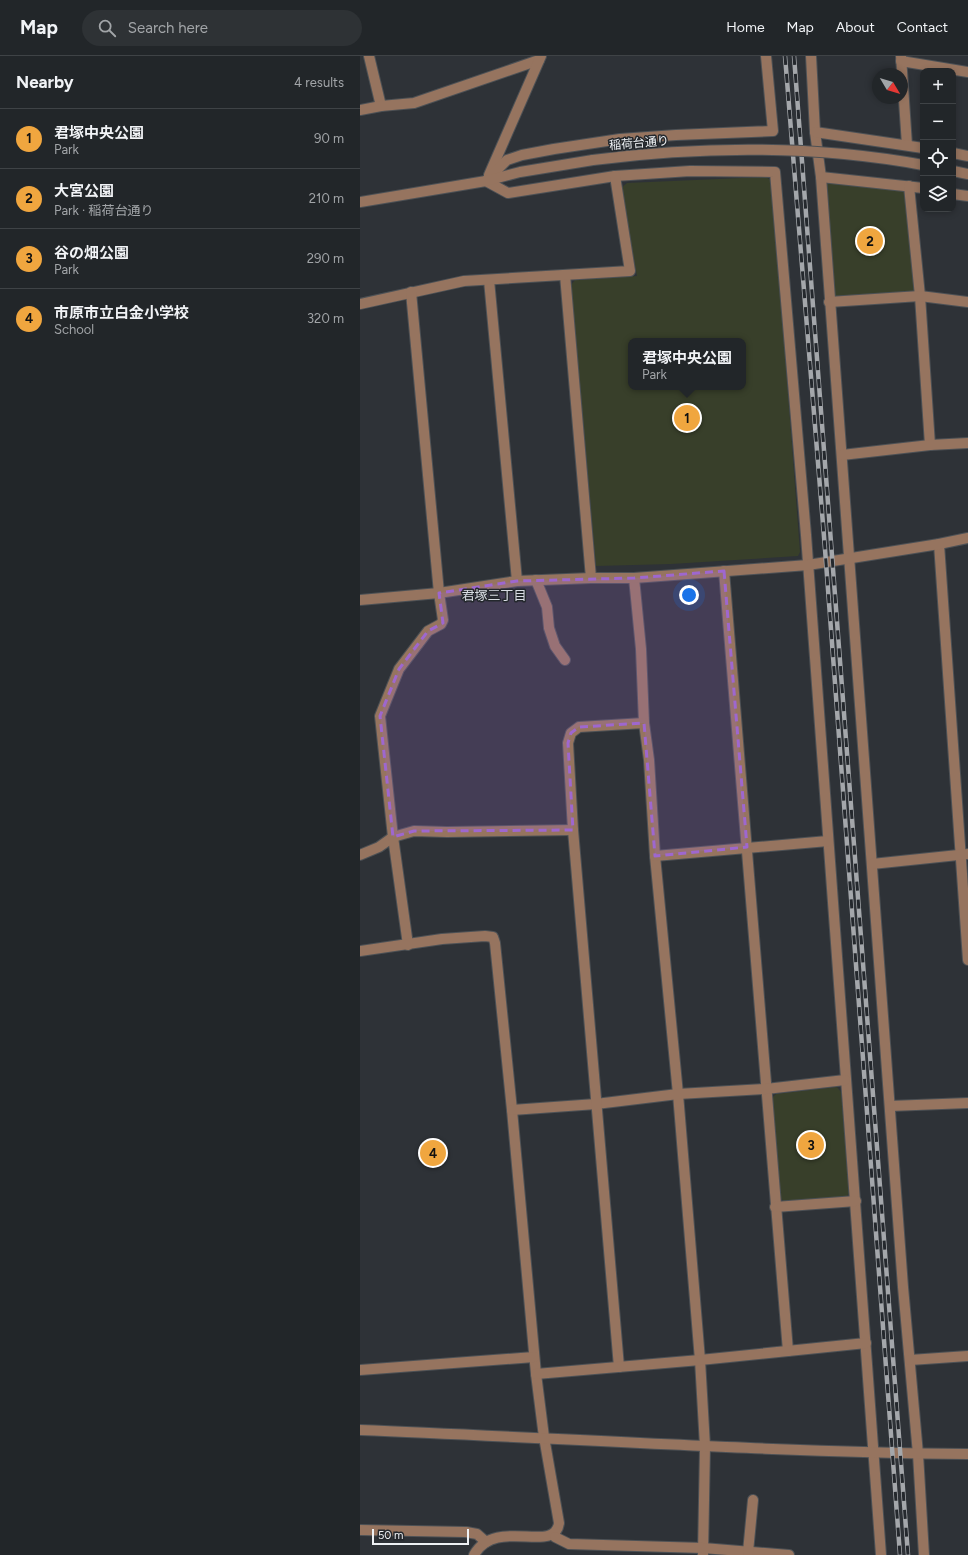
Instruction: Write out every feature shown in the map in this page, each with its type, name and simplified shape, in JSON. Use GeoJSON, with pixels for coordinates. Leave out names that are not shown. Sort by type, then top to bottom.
{"type":"FeatureCollection","features":[{"type":"Feature","properties":{"kind":"street"},"geometry":{"type":"LineString","coordinates":[[369,56],[381,106]]}},
{"type":"Feature","properties":{"kind":"street"},"geometry":{"type":"LineString","coordinates":[[486,182],[507,160],[522,154],[620,139],[773,131],[766,56]]}},
{"type":"Feature","properties":{"kind":"street"},"geometry":{"type":"LineString","coordinates":[[811,56],[815,132],[821,177],[829,302],[850,559],[890,1106],[918,1454],[924,1555]]}},
{"type":"Feature","properties":{"kind":"street"},"geometry":{"type":"LineString","coordinates":[[360,110],[381,106],[414,103],[540,58]]}},
{"type":"Feature","properties":{"kind":"street"},"geometry":{"type":"LineString","coordinates":[[486,182],[540,58]]}},
{"type":"Feature","properties":{"kind":"street"},"geometry":{"type":"LineString","coordinates":[[908,145],[901,58],[968,72]]}},
{"type":"Feature","properties":{"kind":"street"},"geometry":{"type":"LineString","coordinates":[[815,132],[920,147]]}},
{"type":"Feature","properties":{"kind":"street","name":"稲荷台通り"},"geometry":{"type":"LineString","coordinates":[[360,202],[486,182],[520,172],[593,160],[623,156],[694,151],[770,150],[829,152],[880,157],[920,164]]}},
{"type":"Feature","properties":{"kind":"street"},"geometry":{"type":"LineString","coordinates":[[956,154],[968,156]]}},
{"type":"Feature","properties":{"kind":"street"},"geometry":{"type":"LineString","coordinates":[[486,182],[508,193],[615,176],[690,171],[775,172],[808,565],[845,1080],[856,1201],[875,1452],[881,1555]]}},
{"type":"Feature","properties":{"kind":"street"},"geometry":{"type":"LineString","coordinates":[[956,172],[968,174]]}},
{"type":"Feature","properties":{"kind":"street"},"geometry":{"type":"LineString","coordinates":[[360,304],[464,281],[630,271],[615,176]]}},
{"type":"Feature","properties":{"kind":"street"},"geometry":{"type":"LineString","coordinates":[[821,177],[920,188]]}},
{"type":"Feature","properties":{"kind":"street"},"geometry":{"type":"LineString","coordinates":[[909,186],[920,296],[930,445]]}},
{"type":"Feature","properties":{"kind":"street"},"geometry":{"type":"LineString","coordinates":[[956,194],[968,196]]}},
{"type":"Feature","properties":{"kind":"street"},"geometry":{"type":"LineString","coordinates":[[565,275],[591,578]]}},
{"type":"Feature","properties":{"kind":"street"},"geometry":{"type":"LineString","coordinates":[[489,280],[517,581]]}},
{"type":"Feature","properties":{"kind":"street"},"geometry":{"type":"LineString","coordinates":[[408,945],[392,837],[380,716],[398,669],[428,631],[441,624],[443,620],[439,593],[411,292]]}},
{"type":"Feature","properties":{"kind":"street"},"geometry":{"type":"LineString","coordinates":[[829,302],[920,296],[968,302]]}},
{"type":"Feature","properties":{"kind":"street"},"geometry":{"type":"LineString","coordinates":[[842,455],[930,445],[968,443]]}},
{"type":"Feature","properties":{"kind":"street"},"geometry":{"type":"LineString","coordinates":[[360,598],[439,593],[517,581],[634,578],[808,565],[968,538]]}},
{"type":"Feature","properties":{"kind":"street"},"geometry":{"type":"LineString","coordinates":[[939,544],[965,854],[968,960]]}},
{"type":"Feature","properties":{"kind":"street"},"geometry":{"type":"LineString","coordinates":[[724,571],[788,1351]]}},
{"type":"Feature","properties":{"kind":"street"},"geometry":{"type":"LineString","coordinates":[[634,578],[641,649],[644,723],[649,760],[655,856],[678,1094],[700,1360],[705,1446],[703,1552]]}},
{"type":"Feature","properties":{"kind":"street"},"geometry":{"type":"LineString","coordinates":[[536,580],[547,607],[549,628],[555,646],[565,660]]}},
{"type":"Feature","properties":{"kind":"street"},"geometry":{"type":"LineString","coordinates":[[619,1367],[573,830],[568,743],[571,733],[579,727],[644,723]]}},
{"type":"Feature","properties":{"kind":"street"},"geometry":{"type":"LineString","coordinates":[[360,855],[379,847],[392,837],[414,831],[447,832],[573,830]]}},
{"type":"Feature","properties":{"kind":"street"},"geometry":{"type":"LineString","coordinates":[[655,856],[828,841]]}},
{"type":"Feature","properties":{"kind":"street"},"geometry":{"type":"LineString","coordinates":[[872,864],[965,854]]}},
{"type":"Feature","properties":{"kind":"street"},"geometry":{"type":"LineString","coordinates":[[360,951],[449,939],[485,936],[493,937],[495,943],[512,1110],[534,1357],[544,1437],[559,1524],[555,1537],[548,1540],[540,1541],[500,1538],[486,1542],[474,1555]]}},
{"type":"Feature","properties":{"kind":"street"},"geometry":{"type":"LineString","coordinates":[[512,1110],[596,1104],[678,1094],[766,1089],[845,1080]]}},
{"type":"Feature","properties":{"kind":"street"},"geometry":{"type":"LineString","coordinates":[[890,1106],[968,1103]]}},
{"type":"Feature","properties":{"kind":"street"},"geometry":{"type":"LineString","coordinates":[[775,1207],[856,1201]]}},
{"type":"Feature","properties":{"kind":"street"},"geometry":{"type":"LineString","coordinates":[[536,1374],[700,1360],[866,1343]]}},
{"type":"Feature","properties":{"kind":"street"},"geometry":{"type":"LineString","coordinates":[[910,1360],[968,1356]]}},
{"type":"Feature","properties":{"kind":"street"},"geometry":{"type":"LineString","coordinates":[[360,1370],[534,1357]]}},
{"type":"Feature","properties":{"kind":"street"},"geometry":{"type":"LineString","coordinates":[[360,1430],[544,1437],[705,1446],[918,1454],[968,1454]]}},
{"type":"Feature","properties":{"kind":"street"},"geometry":{"type":"LineString","coordinates":[[748,1552],[753,1500]]}},
{"type":"Feature","properties":{"kind":"street"},"geometry":{"type":"LineString","coordinates":[[360,1530],[466,1532],[477,1534],[486,1542]]}},
{"type":"Feature","properties":{"kind":"street"},"geometry":{"type":"LineString","coordinates":[[555,1537],[568,1544],[615,1551],[748,1552],[789,1555]]}},
{"type":"Feature","properties":{"kind":"highlighted area"},"geometry":{"type":"Polygon","coordinates":[[[724,571],[747,847],[655,856],[644,723],[579,727],[571,733],[568,743],[573,830],[414,831],[393,837],[380,716],[399,669],[428,631],[443,623],[439,593],[517,581],[634,578],[724,571]]]}},
{"type":"Feature","properties":{"kind":"green space"},"geometry":{"type":"Polygon","coordinates":[[[766,177],[772,181],[800,552],[798,556],[671,564],[596,566],[571,285],[575,280],[637,276],[621,188],[627,183],[766,177]]]}},
{"type":"Feature","properties":{"kind":"green space"},"geometry":{"type":"Polygon","coordinates":[[[821,177],[909,186],[920,296],[829,302],[821,177]]]}},
{"type":"Feature","properties":{"kind":"green space"},"geometry":{"type":"Polygon","coordinates":[[[837,1087],[841,1092],[849,1193],[846,1197],[785,1202],[780,1198],[772,1098],[776,1094],[837,1087]]]}},
{"type":"Feature","properties":{"kind":"railway"},"geometry":{"type":"LineString","coordinates":[[785,56],[825,549],[900,1555]]}},
{"type":"Feature","properties":{"kind":"railway"},"geometry":{"type":"LineString","coordinates":[[794,56],[908,1555]]}},
{"type":"Feature","properties":{"kind":"place","name":"大宮公園"},"geometry":{"type":"Point","coordinates":[870,241]}},
{"type":"Feature","properties":{"kind":"place","name":"君塚中央公園"},"geometry":{"type":"Point","coordinates":[687,418]}},
{"type":"Feature","properties":{"kind":"place","name":"谷の畑公園"},"geometry":{"type":"Point","coordinates":[811,1145]}},
{"type":"Feature","properties":{"kind":"place","name":"市原市立白金小学校"},"geometry":{"type":"Point","coordinates":[433,1153]}},
{"type":"Feature","properties":{"kind":"district","name":"君塚三丁目"},"geometry":{"type":"Point","coordinates":[494,595]}}]}
